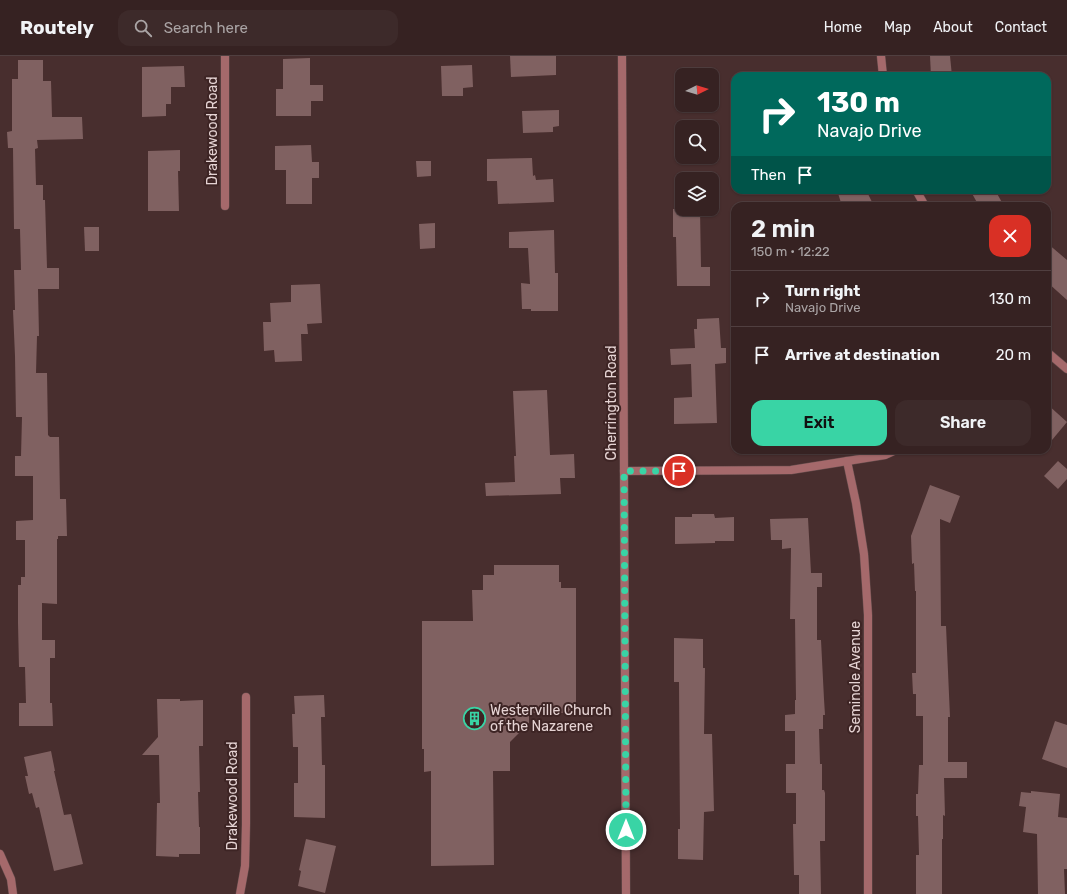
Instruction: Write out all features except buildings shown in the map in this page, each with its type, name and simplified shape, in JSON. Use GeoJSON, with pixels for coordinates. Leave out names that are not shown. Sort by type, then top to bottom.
{"type":"FeatureCollection","features":[{"type":"Feature","properties":{"kind":"street","name":"Drakewood Road"},"geometry":{"type":"LineString","coordinates":[[224,56],[225,206]]}},
{"type":"Feature","properties":{"kind":"street","name":"Cherrington Road"},"geometry":{"type":"LineString","coordinates":[[622,56],[626,894]]}},
{"type":"Feature","properties":{"kind":"street"},"geometry":{"type":"LineString","coordinates":[[881,56],[883,72]]}},
{"type":"Feature","properties":{"kind":"street"},"geometry":{"type":"LineString","coordinates":[[1051,355],[1067,369]]}},
{"type":"Feature","properties":{"kind":"street"},"geometry":{"type":"LineString","coordinates":[[624,471],[791,470],[885,456],[889,454]]}},
{"type":"Feature","properties":{"kind":"street","name":"Seminole Avenue"},"geometry":{"type":"LineString","coordinates":[[847,461],[864,554],[868,615],[868,894]]}},
{"type":"Feature","properties":{"kind":"street","name":"Drakewood Road"},"geometry":{"type":"LineString","coordinates":[[240,894],[245,866],[246,697]]}},
{"type":"Feature","properties":{"kind":"street"},"geometry":{"type":"LineString","coordinates":[[0,854],[11,879],[14,894]]}},
{"type":"Feature","properties":{"kind":"place","name":"Westerville Church of the Nazarene"},"geometry":{"type":"Point","coordinates":[475,718]}},
{"type":"Feature","properties":{"kind":"route"},"geometry":{"type":"LineString","coordinates":[[626,830],[624,471],[679,471]]}}]}
